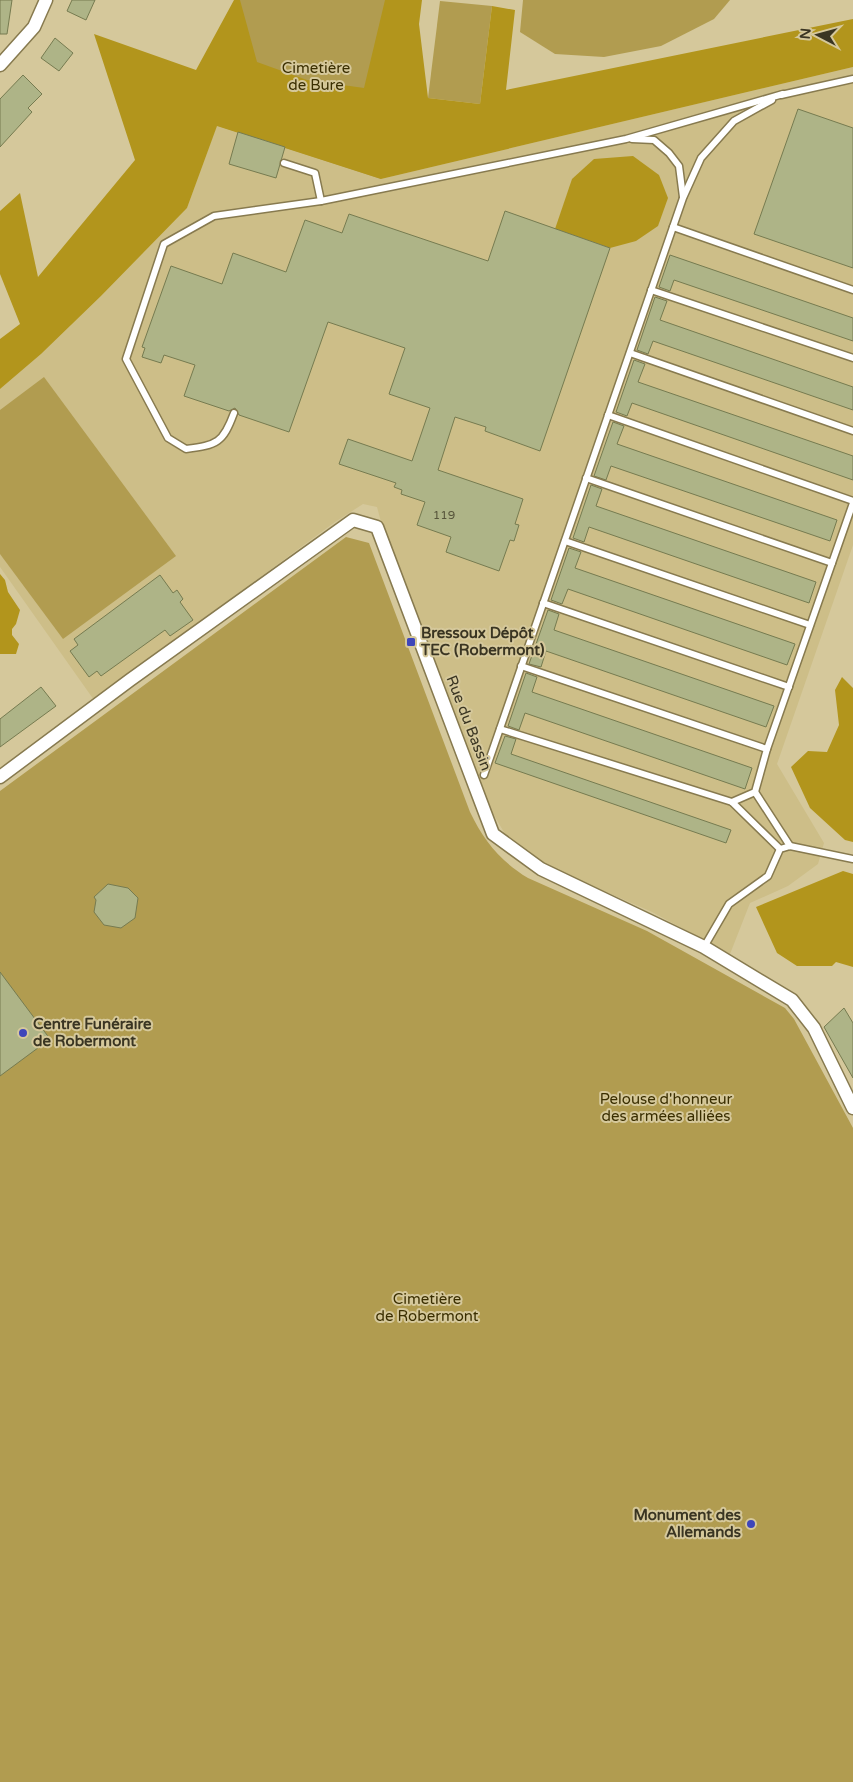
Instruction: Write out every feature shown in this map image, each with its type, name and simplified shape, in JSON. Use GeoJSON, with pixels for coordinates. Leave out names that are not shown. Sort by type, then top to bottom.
{"type":"FeatureCollection","features":[{"type":"Feature","properties":{"kind":"street"},"geometry":{"type":"LineString","coordinates":[[0,65],[34,28],[46,0]]}},
{"type":"Feature","properties":{"kind":"street","name":"Rue du Bassin"},"geometry":{"type":"LineString","coordinates":[[0,777],[353,520],[377,527],[493,834],[541,869],[704,947],[792,1000],[814,1028],[853,1108]]}},
{"type":"Feature","properties":{"kind":"lane"},"geometry":{"type":"LineString","coordinates":[[234,413],[226,434],[209,446],[186,449],[168,438],[126,359],[164,244],[214,216],[321,201],[626,139],[783,94],[853,79]]}},
{"type":"Feature","properties":{"kind":"lane"},"geometry":{"type":"LineString","coordinates":[[484,775],[683,198],[701,158],[734,121],[783,94]]}},
{"type":"Feature","properties":{"kind":"lane"},"geometry":{"type":"LineString","coordinates":[[626,139],[654,140],[669,153],[679,166],[683,198]]}},
{"type":"Feature","properties":{"kind":"lane"},"geometry":{"type":"LineString","coordinates":[[284,163],[316,173],[321,201]]}},
{"type":"Feature","properties":{"kind":"lane"},"geometry":{"type":"LineString","coordinates":[[673,227],[853,290]]}},
{"type":"Feature","properties":{"kind":"lane"},"geometry":{"type":"LineString","coordinates":[[651,290],[853,358]]}},
{"type":"Feature","properties":{"kind":"lane"},"geometry":{"type":"LineString","coordinates":[[630,353],[853,431]]}},
{"type":"Feature","properties":{"kind":"lane"},"geometry":{"type":"LineString","coordinates":[[608,415],[853,502],[767,749],[755,792],[790,846]]}},
{"type":"Feature","properties":{"kind":"lane"},"geometry":{"type":"LineString","coordinates":[[586,478],[832,563]]}},
{"type":"Feature","properties":{"kind":"lane"},"geometry":{"type":"LineString","coordinates":[[565,541],[810,625]]}},
{"type":"Feature","properties":{"kind":"lane"},"geometry":{"type":"LineString","coordinates":[[543,603],[789,687]]}},
{"type":"Feature","properties":{"kind":"lane"},"geometry":{"type":"LineString","coordinates":[[522,666],[767,749]]}},
{"type":"Feature","properties":{"kind":"lane"},"geometry":{"type":"LineString","coordinates":[[500,728],[732,802],[780,849]]}},
{"type":"Feature","properties":{"kind":"lane"},"geometry":{"type":"LineString","coordinates":[[732,802],[755,792]]}},
{"type":"Feature","properties":{"kind":"lane"},"geometry":{"type":"LineString","coordinates":[[704,947],[729,904],[768,876],[780,849],[790,846],[853,860]]}},
{"type":"Feature","properties":{"kind":"shaded area"},"geometry":{"type":"Polygon","coordinates":[[[234,0],[240,0],[257,62],[307,80],[364,88],[385,0],[422,0],[419,24],[428,98],[480,104],[492,6],[515,10],[506,90],[853,19],[853,67],[381,179],[217,126],[187,208],[101,296],[41,354],[0,389],[0,339],[20,324],[0,274],[0,211],[20,193],[38,277],[135,160],[94,34],[196,70],[234,0]]]}},
{"type":"Feature","properties":{"kind":"shaded area"},"geometry":{"type":"Polygon","coordinates":[[[853,67],[853,545],[777,764],[824,843],[818,864],[788,886],[750,903],[730,954],[652,912],[545,865],[516,846],[505,834],[487,803],[383,529],[377,507],[363,504],[335,522],[94,700],[0,567],[0,389],[41,354],[101,296],[187,208],[217,125],[381,179],[853,67]]]}},
{"type":"Feature","properties":{"kind":"shaded area"},"geometry":{"type":"Polygon","coordinates":[[[633,156],[659,175],[668,198],[658,226],[636,241],[610,248],[555,229],[572,179],[594,159],[633,156]]]}},
{"type":"Feature","properties":{"kind":"shaded area"},"geometry":{"type":"Polygon","coordinates":[[[0,574],[5,580],[8,592],[20,610],[16,624],[12,629],[12,635],[19,644],[16,654],[0,654],[0,574]]]}},
{"type":"Feature","properties":{"kind":"shaded area"},"geometry":{"type":"Polygon","coordinates":[[[842,677],[853,688],[853,842],[845,840],[810,808],[791,767],[808,751],[827,752],[839,725],[835,690],[842,677]]]}},
{"type":"Feature","properties":{"kind":"shaded area"},"geometry":{"type":"Polygon","coordinates":[[[843,871],[853,874],[853,967],[836,962],[832,966],[797,966],[777,953],[756,907],[843,871]]]}},
{"type":"Feature","properties":{"kind":"green space","name":"Cimetière de Bure"},"geometry":{"type":"Polygon","coordinates":[[[236,0],[405,0],[381,179],[200,120],[236,0]]]}},
{"type":"Feature","properties":{"kind":"green space"},"geometry":{"type":"Polygon","coordinates":[[[523,0],[730,0],[714,19],[661,46],[604,57],[555,54],[520,32],[523,0]]]}},
{"type":"Feature","properties":{"kind":"green space"},"geometry":{"type":"Polygon","coordinates":[[[440,1],[492,6],[480,104],[428,98],[440,1]]]}},
{"type":"Feature","properties":{"kind":"green space"},"geometry":{"type":"Polygon","coordinates":[[[44,377],[176,556],[63,639],[0,554],[0,410],[44,377]]]}},
{"type":"Feature","properties":{"kind":"green space","name":"Cimetière de Robermont"},"geometry":{"type":"Polygon","coordinates":[[[346,537],[369,543],[470,812],[487,841],[509,865],[528,878],[647,931],[785,1008],[794,1019],[853,1128],[853,1782],[0,1782],[0,791],[346,537]]]}},
{"type":"Feature","properties":{"kind":"building"},"geometry":{"type":"Polygon","coordinates":[[[0,0],[12,0],[7,34],[0,34],[0,0]]]}},
{"type":"Feature","properties":{"kind":"building"},"geometry":{"type":"Polygon","coordinates":[[[72,0],[95,0],[86,20],[67,11],[72,0]]]}},
{"type":"Feature","properties":{"kind":"building"},"geometry":{"type":"Polygon","coordinates":[[[55,38],[73,53],[59,71],[41,58],[55,38]]]}},
{"type":"Feature","properties":{"kind":"building"},"geometry":{"type":"Polygon","coordinates":[[[23,75],[42,94],[28,108],[32,112],[0,147],[0,99],[23,75]]]}},
{"type":"Feature","properties":{"kind":"building"},"geometry":{"type":"Polygon","coordinates":[[[798,109],[853,128],[853,268],[754,234],[798,109]]]}},
{"type":"Feature","properties":{"kind":"building"},"geometry":{"type":"Polygon","coordinates":[[[238,132],[285,147],[276,178],[229,164],[238,132]]]}},
{"type":"Feature","properties":{"kind":"building"},"geometry":{"type":"Polygon","coordinates":[[[505,211],[610,248],[540,451],[485,431],[486,427],[455,417],[438,470],[523,499],[515,524],[519,525],[514,541],[510,540],[499,571],[446,552],[451,537],[417,525],[425,502],[401,494],[402,490],[394,487],[396,483],[339,464],[348,439],[412,461],[430,408],[389,394],[405,348],[328,322],[289,432],[239,415],[235,408],[229,411],[184,396],[195,365],[164,355],[161,363],[142,357],[145,348],[142,347],[171,266],[222,284],[233,253],[286,272],[305,220],[342,233],[349,214],[488,261],[505,211]]]}},
{"type":"Feature","properties":{"kind":"building"},"geometry":{"type":"Polygon","coordinates":[[[670,255],[853,318],[853,341],[674,280],[670,291],[659,287],[670,255]]]}},
{"type":"Feature","properties":{"kind":"building"},"geometry":{"type":"Polygon","coordinates":[[[655,297],[667,301],[660,320],[853,387],[853,410],[653,341],[648,354],[637,350],[655,297]]]}},
{"type":"Feature","properties":{"kind":"building"},"geometry":{"type":"Polygon","coordinates":[[[634,360],[645,364],[638,382],[853,456],[853,480],[632,403],[627,416],[616,412],[634,360]]]}},
{"type":"Feature","properties":{"kind":"building"},"geometry":{"type":"Polygon","coordinates":[[[613,422],[624,426],[617,444],[837,520],[830,541],[611,466],[606,480],[594,476],[613,422]]]}},
{"type":"Feature","properties":{"kind":"building"},"geometry":{"type":"Polygon","coordinates":[[[591,485],[602,489],[596,506],[816,582],[809,603],[589,527],[584,542],[573,538],[591,485]]]}},
{"type":"Feature","properties":{"kind":"building"},"geometry":{"type":"Polygon","coordinates":[[[569,548],[581,552],[575,568],[795,644],[787,665],[568,589],[562,604],[551,600],[569,548]]]}},
{"type":"Feature","properties":{"kind":"building"},"geometry":{"type":"Polygon","coordinates":[[[160,575],[173,593],[177,590],[183,599],[180,602],[193,620],[170,636],[165,630],[101,676],[97,671],[89,677],[70,651],[78,645],[74,639],[160,575]]]}},
{"type":"Feature","properties":{"kind":"building"},"geometry":{"type":"Polygon","coordinates":[[[548,610],[559,614],[554,630],[774,706],[766,727],[546,651],[541,667],[529,664],[548,610]]]}},
{"type":"Feature","properties":{"kind":"building"},"geometry":{"type":"Polygon","coordinates":[[[526,673],[537,677],[532,692],[752,768],[745,789],[525,713],[519,730],[508,726],[526,673]]]}},
{"type":"Feature","properties":{"kind":"building"},"geometry":{"type":"Polygon","coordinates":[[[41,687],[56,706],[0,747],[0,719],[41,687]]]}},
{"type":"Feature","properties":{"kind":"building"},"geometry":{"type":"Polygon","coordinates":[[[505,736],[516,739],[511,754],[731,830],[726,843],[495,763],[505,736]]]}},
{"type":"Feature","properties":{"kind":"building"},"geometry":{"type":"Polygon","coordinates":[[[108,884],[128,888],[138,898],[135,918],[121,928],[104,925],[94,912],[96,900],[94,897],[108,884]]]}},
{"type":"Feature","properties":{"kind":"building","name":"Centre Funéraire de Robermont"},"geometry":{"type":"Polygon","coordinates":[[[0,972],[50,1039],[0,1076],[0,972]]]}},
{"type":"Feature","properties":{"kind":"building"},"geometry":{"type":"Polygon","coordinates":[[[844,1008],[853,1023],[853,1078],[824,1027],[844,1008]]]}},
{"type":"Feature","properties":{"kind":"place","name":"Bressoux Dépôt TEC (Robermont)"},"geometry":{"type":"Point","coordinates":[411,642]}},
{"type":"Feature","properties":{"kind":"place","name":"Centre Funéraire de Robermont"},"geometry":{"type":"Point","coordinates":[23,1033]}},
{"type":"Feature","properties":{"kind":"place","name":"Monument des Allemands"},"geometry":{"type":"Point","coordinates":[751,1524]}},
{"type":"Feature","properties":{"kind":"park label","name":"Pelouse d'honneur des armées alliées"},"geometry":{"type":"Point","coordinates":[666,1108]}}]}
